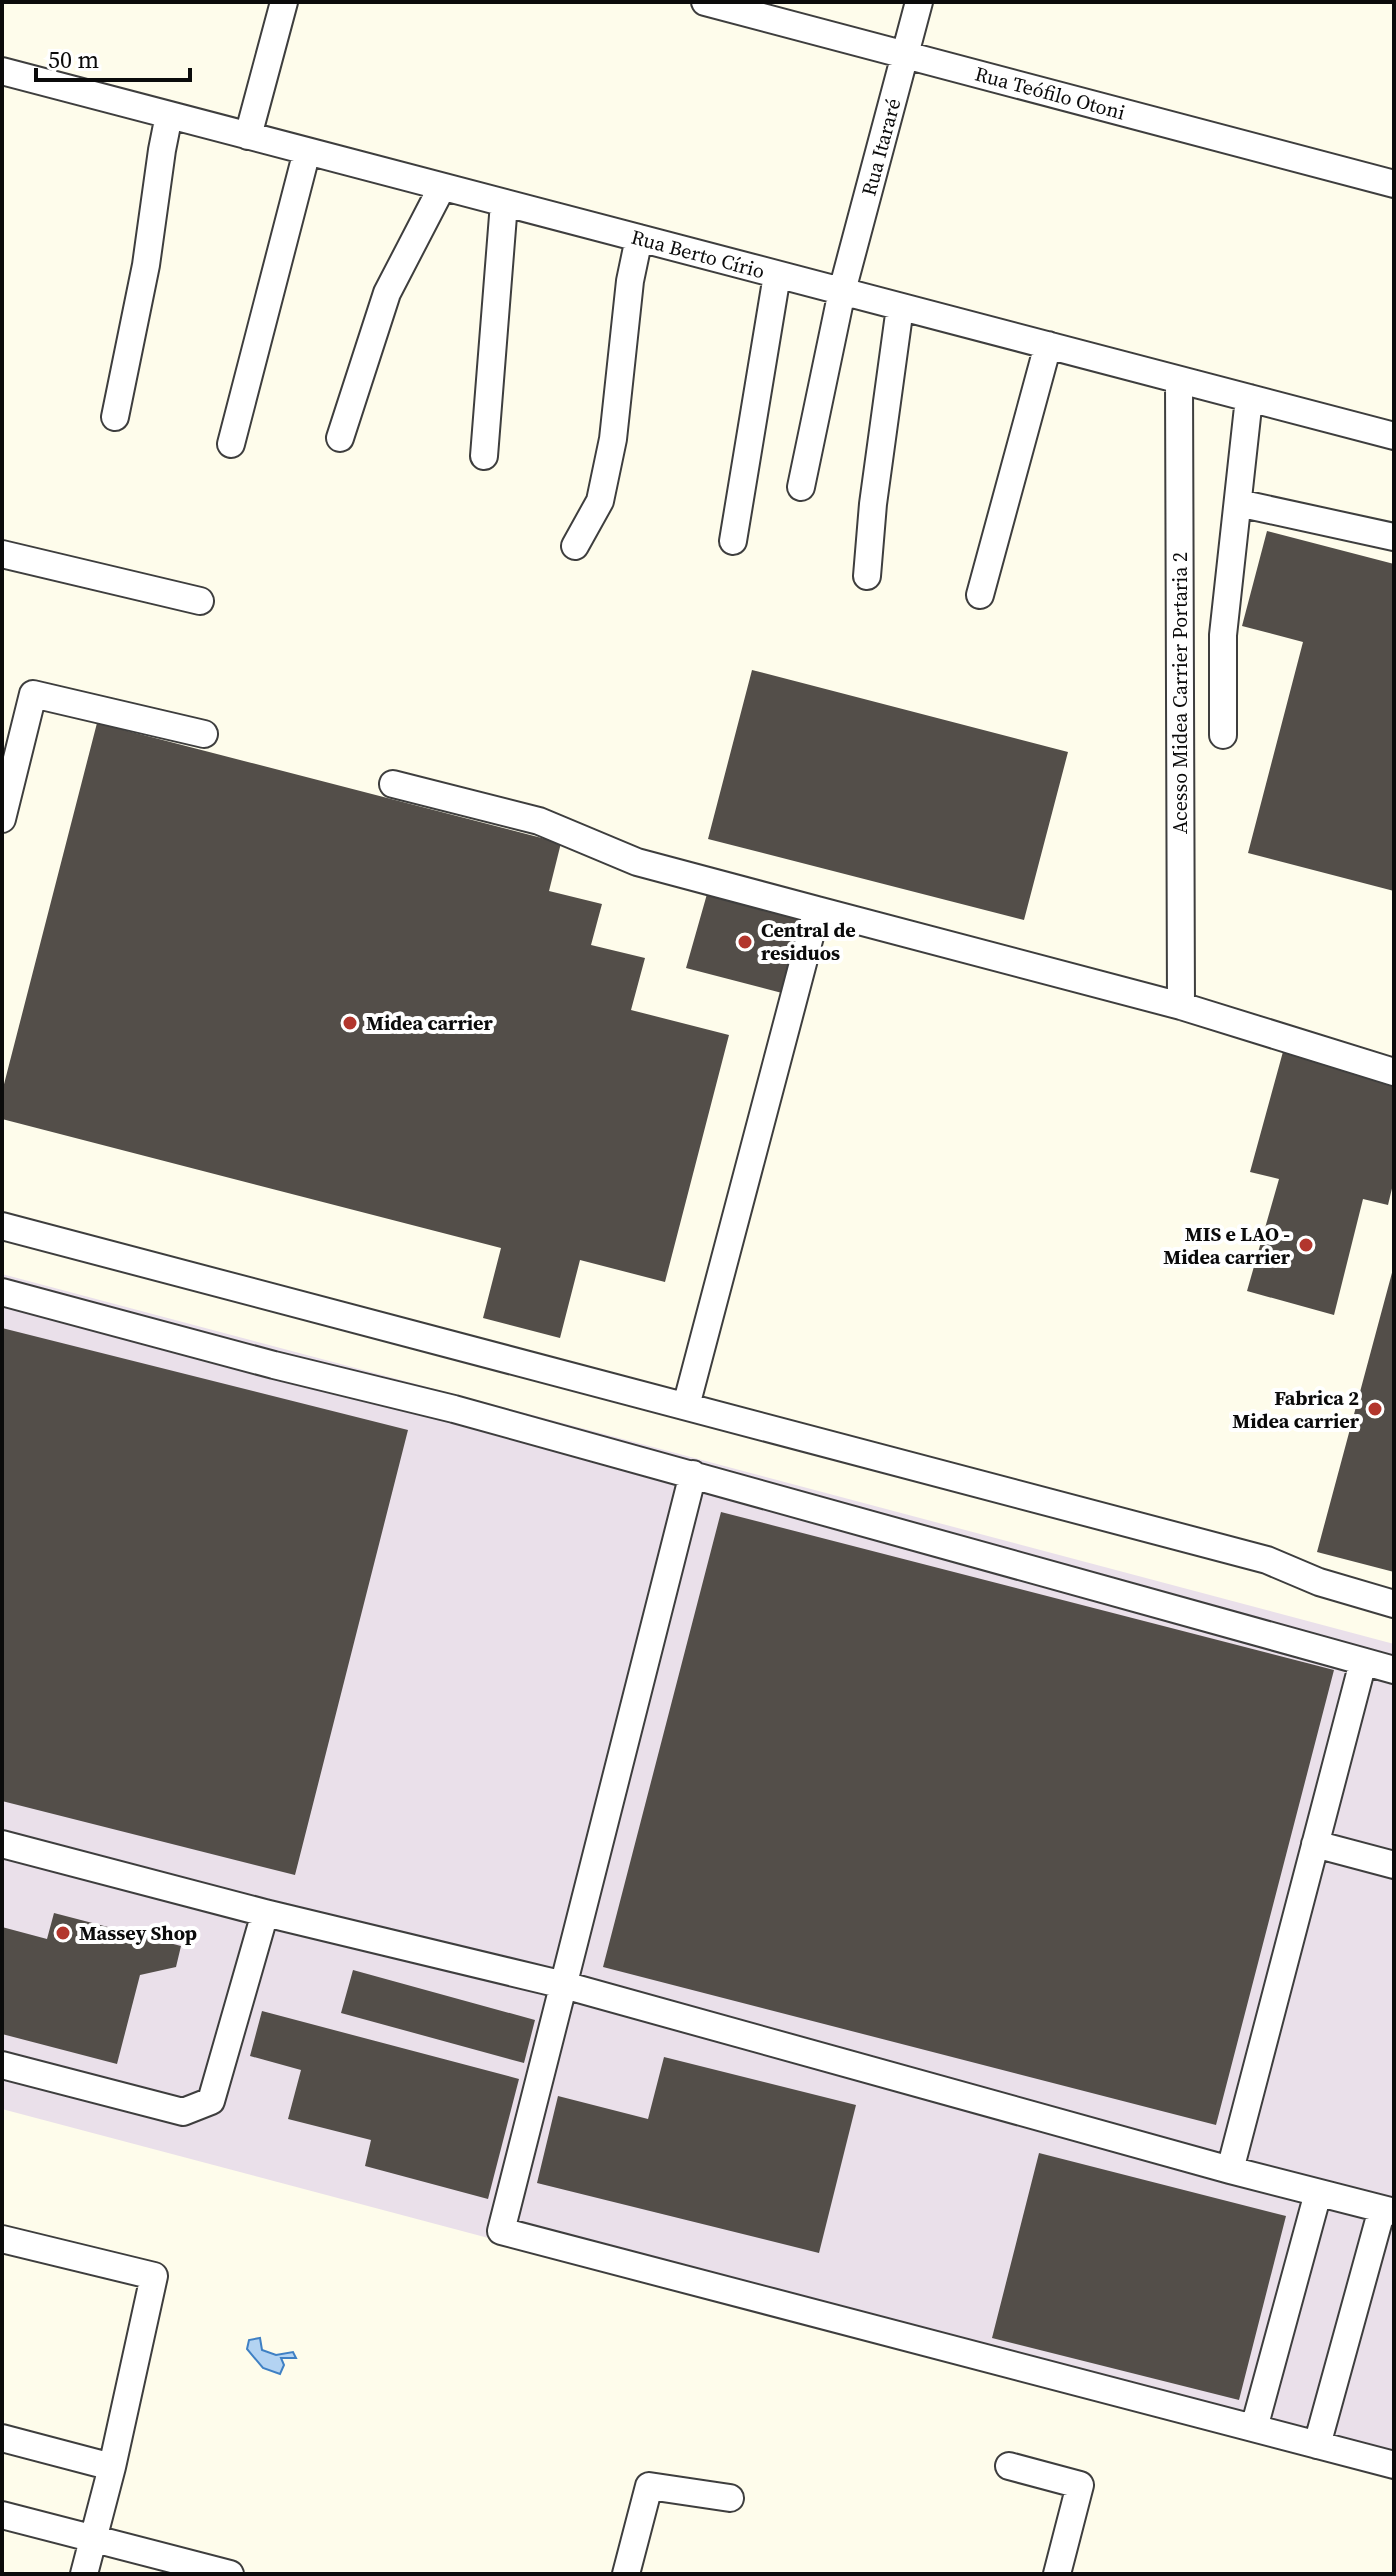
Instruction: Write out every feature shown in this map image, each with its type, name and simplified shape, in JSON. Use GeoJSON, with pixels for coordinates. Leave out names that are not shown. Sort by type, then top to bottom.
{"type":"FeatureCollection","features":[{"type":"Feature","properties":{"kind":"street"},"geometry":{"type":"LineString","coordinates":[[248,136],[284,2]]}},
{"type":"Feature","properties":{"kind":"street","name":"Rua Teófilo Otoni"},"geometry":{"type":"LineString","coordinates":[[705,2],[1394,184]]}},
{"type":"Feature","properties":{"kind":"street","name":"Rua Itararé"},"geometry":{"type":"LineString","coordinates":[[801,487],[842,291],[919,2]]}},
{"type":"Feature","properties":{"kind":"street","name":"Rua Berto Círio"},"geometry":{"type":"LineString","coordinates":[[2,71],[1394,436]]}},
{"type":"Feature","properties":{"kind":"street"},"geometry":{"type":"LineString","coordinates":[[115,417],[146,265],[169,115]]}},
{"type":"Feature","properties":{"kind":"street"},"geometry":{"type":"LineString","coordinates":[[231,444],[307,151]]}},
{"type":"Feature","properties":{"kind":"street"},"geometry":{"type":"LineString","coordinates":[[340,438],[387,293],[442,187]]}},
{"type":"Feature","properties":{"kind":"street"},"geometry":{"type":"LineString","coordinates":[[484,456],[504,203]]}},
{"type":"Feature","properties":{"kind":"street"},"geometry":{"type":"LineString","coordinates":[[575,546],[600,501],[613,439],[630,281],[639,238]]}},
{"type":"Feature","properties":{"kind":"street"},"geometry":{"type":"LineString","coordinates":[[733,541],[777,275]]}},
{"type":"Feature","properties":{"kind":"street"},"geometry":{"type":"LineString","coordinates":[[867,576],[877,473],[900,307]]}},
{"type":"Feature","properties":{"kind":"street"},"geometry":{"type":"LineString","coordinates":[[980,595],[1048,345]]}},
{"type":"Feature","properties":{"kind":"street","name":"Acesso Midea Carrier Portaria 2"},"geometry":{"type":"LineString","coordinates":[[1179,380],[1181,1006]]}},
{"type":"Feature","properties":{"kind":"street"},"geometry":{"type":"LineString","coordinates":[[1223,735],[1223,635],[1249,398]]}},
{"type":"Feature","properties":{"kind":"street"},"geometry":{"type":"LineString","coordinates":[[1238,503],[1394,537]]}},
{"type":"Feature","properties":{"kind":"street"},"geometry":{"type":"LineString","coordinates":[[2,554],[200,601]]}},
{"type":"Feature","properties":{"kind":"street"},"geometry":{"type":"LineString","coordinates":[[2,819],[33,694],[204,734]]}},
{"type":"Feature","properties":{"kind":"street"},"geometry":{"type":"LineString","coordinates":[[393,784],[539,821],[637,862],[1181,1006],[1394,1072]]}},
{"type":"Feature","properties":{"kind":"street"},"geometry":{"type":"LineString","coordinates":[[686,1406],[817,910]]}},
{"type":"Feature","properties":{"kind":"street"},"geometry":{"type":"LineString","coordinates":[[2,1226],[1267,1560],[1319,1582],[1394,1604]]}},
{"type":"Feature","properties":{"kind":"street"},"geometry":{"type":"LineString","coordinates":[[2,1292],[693,1474],[1394,1670]]}},
{"type":"Feature","properties":{"kind":"street"},"geometry":{"type":"LineString","coordinates":[[693,1474],[501,2231],[1394,2465]]}},
{"type":"Feature","properties":{"kind":"street"},"geometry":{"type":"LineString","coordinates":[[1230,2170],[1363,1662]]}},
{"type":"Feature","properties":{"kind":"street"},"geometry":{"type":"LineString","coordinates":[[2,1844],[265,1913],[564,1985],[1230,2170],[1388,2210],[1317,2445]]}},
{"type":"Feature","properties":{"kind":"street"},"geometry":{"type":"LineString","coordinates":[[1315,1844],[1394,1865]]}},
{"type":"Feature","properties":{"kind":"street"},"geometry":{"type":"LineString","coordinates":[[2,2065],[183,2112],[211,2101],[265,1913]]}},
{"type":"Feature","properties":{"kind":"street"},"geometry":{"type":"LineString","coordinates":[[1254,2428],[1318,2193]]}},
{"type":"Feature","properties":{"kind":"street"},"geometry":{"type":"LineString","coordinates":[[2,2239],[154,2276],[112,2467],[84,2574]]}},
{"type":"Feature","properties":{"kind":"street"},"geometry":{"type":"LineString","coordinates":[[2,2438],[112,2467]]}},
{"type":"Feature","properties":{"kind":"street"},"geometry":{"type":"LineString","coordinates":[[1009,2466],[1080,2485],[1057,2574]]}},
{"type":"Feature","properties":{"kind":"street"},"geometry":{"type":"LineString","coordinates":[[626,2574],[649,2486],[730,2498]]}},
{"type":"Feature","properties":{"kind":"street"},"geometry":{"type":"LineString","coordinates":[[2,2515],[230,2574]]}},
{"type":"Feature","properties":{"kind":"shaded area"},"geometry":{"type":"Polygon","coordinates":[[[2,1274],[1394,1644],[1394,2478],[2,2109],[2,1274]]]}},
{"type":"Feature","properties":{"kind":"water"},"geometry":{"type":"Polygon","coordinates":[[[260,2338],[262,2350],[276,2355],[293,2352],[296,2358],[281,2358],[284,2365],[280,2374],[263,2368],[247,2349],[249,2340],[260,2338]]]}},
{"type":"Feature","properties":{"kind":"building"},"geometry":{"type":"Polygon","coordinates":[[[1267,531],[1394,564],[1394,891],[1248,853],[1303,642],[1242,626],[1267,531]]]}},
{"type":"Feature","properties":{"kind":"building"},"geometry":{"type":"Polygon","coordinates":[[[752,670],[1068,752],[1024,920],[708,839],[752,670]]]}},
{"type":"Feature","properties":{"kind":"building","name":"Midea carrier"},"geometry":{"type":"Polygon","coordinates":[[[97,723],[561,843],[549,891],[602,904],[591,945],[645,958],[631,1010],[729,1035],[665,1282],[580,1260],[560,1338],[483,1318],[501,1248],[2,1119],[2,1092],[97,723]]]}},
{"type":"Feature","properties":{"kind":"building","name":"Central de residuos"},"geometry":{"type":"Polygon","coordinates":[[[707,894],[804,916],[782,993],[686,968],[707,894]]]}},
{"type":"Feature","properties":{"kind":"building"},"geometry":{"type":"Polygon","coordinates":[[[1284,1048],[1394,1080],[1394,1180],[1388,1205],[1363,1199],[1334,1315],[1247,1291],[1279,1179],[1250,1172],[1284,1048]]]}},
{"type":"Feature","properties":{"kind":"building","name":"Fabrica 2 Midea carrier"},"geometry":{"type":"Polygon","coordinates":[[[1394,1269],[1394,1572],[1317,1552],[1394,1269]]]}},
{"type":"Feature","properties":{"kind":"building"},"geometry":{"type":"Polygon","coordinates":[[[2,1328],[408,1430],[295,1875],[2,1801],[2,1328]]]}},
{"type":"Feature","properties":{"kind":"building"},"geometry":{"type":"Polygon","coordinates":[[[721,1512],[1334,1670],[1216,2125],[603,1967],[721,1512]]]}},
{"type":"Feature","properties":{"kind":"building"},"geometry":{"type":"Polygon","coordinates":[[[54,1913],[181,1946],[176,1967],[140,1975],[117,2064],[2,2034],[2,1927],[47,1939],[54,1913]]]}},
{"type":"Feature","properties":{"kind":"building"},"geometry":{"type":"Polygon","coordinates":[[[353,1970],[535,2020],[524,2063],[341,2013],[353,1970]]]}},
{"type":"Feature","properties":{"kind":"building"},"geometry":{"type":"Polygon","coordinates":[[[262,2011],[519,2079],[488,2199],[365,2166],[371,2140],[288,2119],[301,2070],[250,2056],[262,2011]]]}},
{"type":"Feature","properties":{"kind":"building"},"geometry":{"type":"Polygon","coordinates":[[[664,2057],[856,2105],[819,2253],[537,2183],[558,2096],[648,2119],[664,2057]]]}},
{"type":"Feature","properties":{"kind":"building"},"geometry":{"type":"Polygon","coordinates":[[[1039,2153],[1286,2216],[1239,2400],[992,2338],[1039,2153]]]}},
{"type":"Feature","properties":{"kind":"place","name":"Central de residuos"},"geometry":{"type":"Point","coordinates":[745,942]}},
{"type":"Feature","properties":{"kind":"place","name":"Midea carrier"},"geometry":{"type":"Point","coordinates":[350,1023]}},
{"type":"Feature","properties":{"kind":"place","name":"MIS e LAO - Midea carrier"},"geometry":{"type":"Point","coordinates":[1306,1245]}},
{"type":"Feature","properties":{"kind":"place","name":"Fabrica 2 Midea carrier"},"geometry":{"type":"Point","coordinates":[1375,1409]}},
{"type":"Feature","properties":{"kind":"place","name":"Massey Shop"},"geometry":{"type":"Point","coordinates":[63,1933]}}]}
